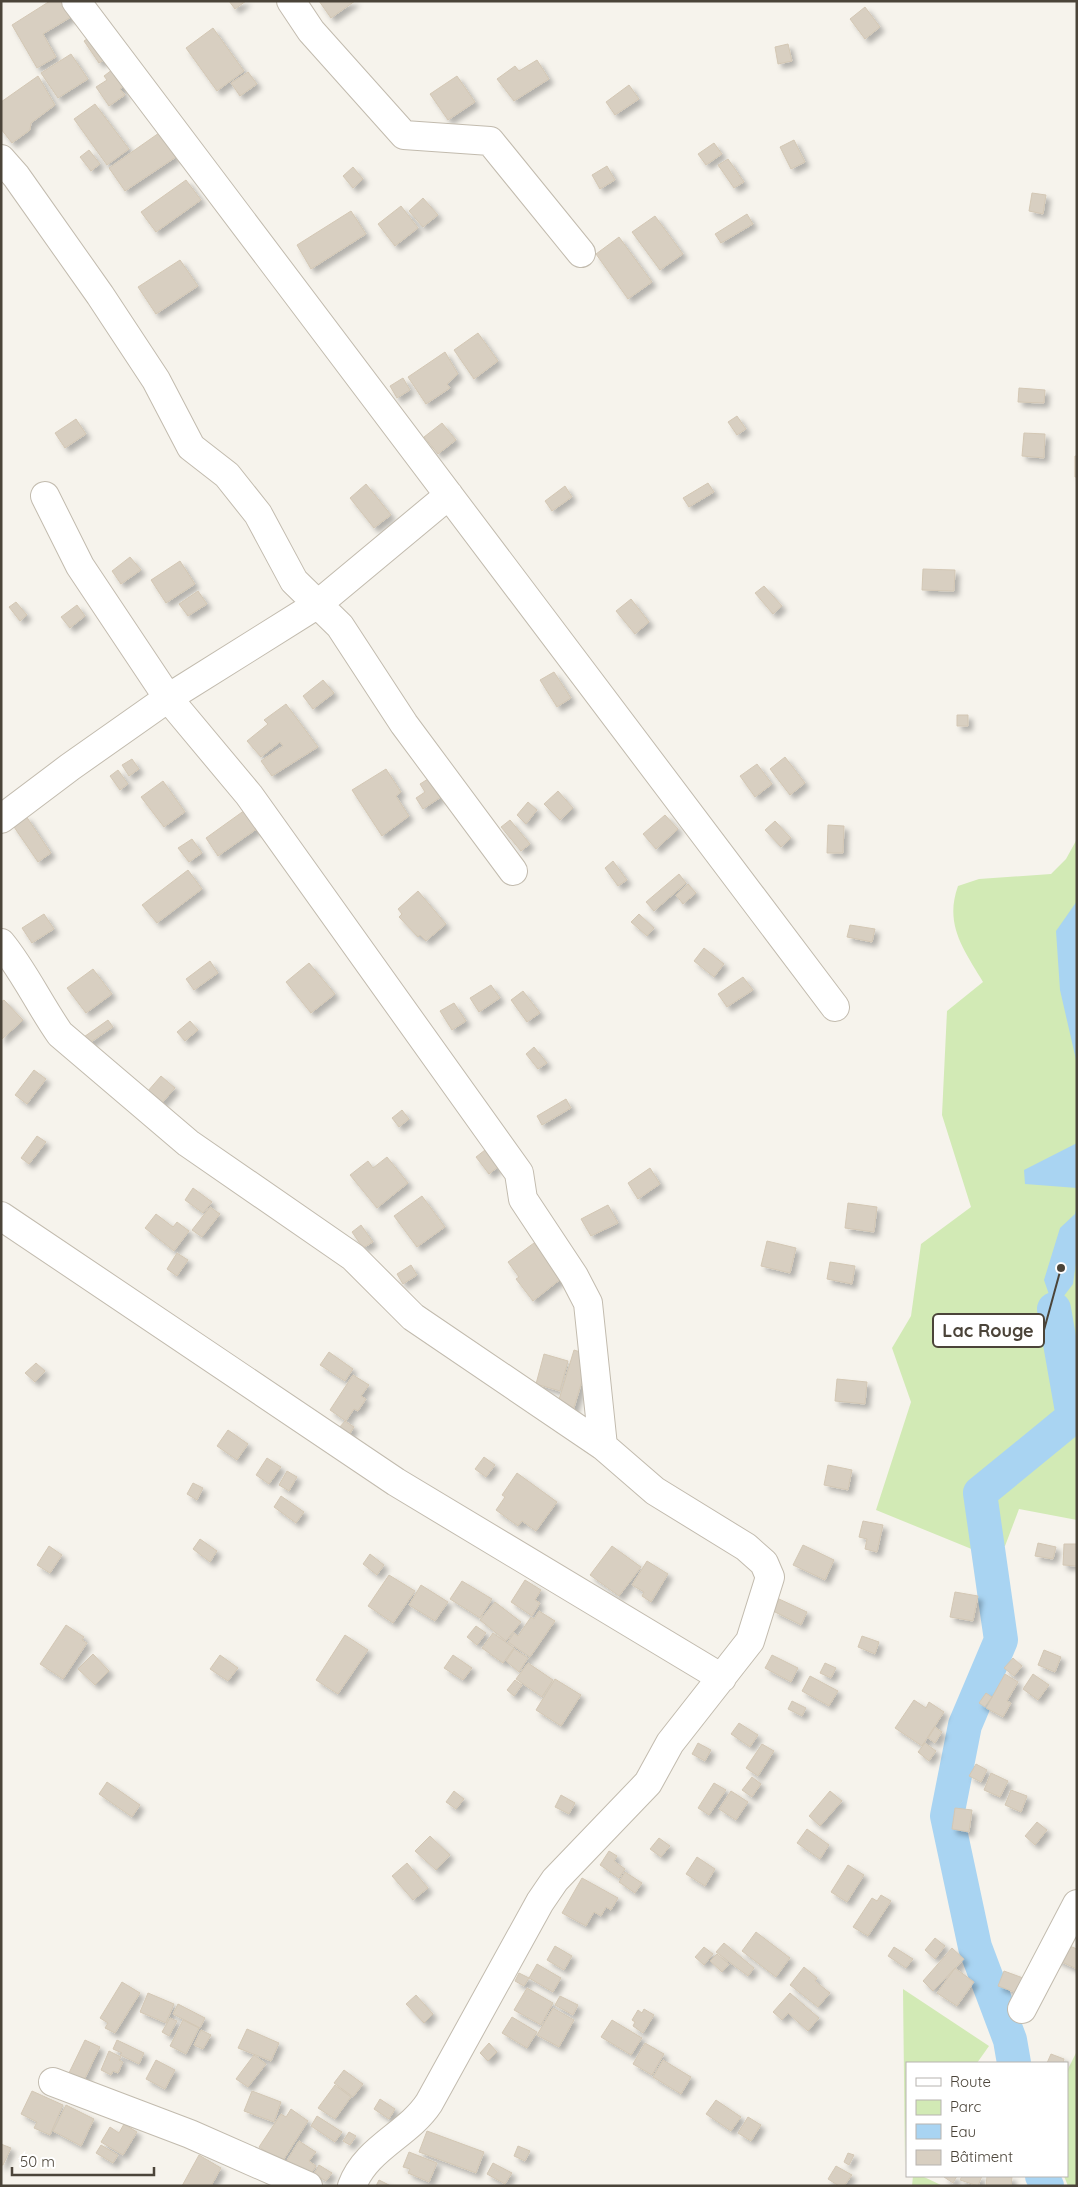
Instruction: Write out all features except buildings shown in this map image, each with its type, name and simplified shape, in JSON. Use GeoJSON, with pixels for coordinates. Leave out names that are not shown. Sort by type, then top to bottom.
{"type":"FeatureCollection","features":[{"type":"Feature","properties":{"kind":"street"},"geometry":{"type":"LineString","coordinates":[[76,1],[835,1007]]}},
{"type":"Feature","properties":{"kind":"street"},"geometry":{"type":"LineString","coordinates":[[291,1],[311,31],[404,135],[490,141],[581,254]]}},
{"type":"Feature","properties":{"kind":"street"},"geometry":{"type":"LineString","coordinates":[[1,159],[16,176],[100,295],[156,380],[191,447],[227,475],[258,514],[294,581],[340,626],[404,724],[513,871]]}},
{"type":"Feature","properties":{"kind":"street"},"geometry":{"type":"LineString","coordinates":[[1,819],[70,767],[168,698],[318,604],[449,495]]}},
{"type":"Feature","properties":{"kind":"street"},"geometry":{"type":"LineString","coordinates":[[45,496],[80,566],[168,698],[249,795],[519,1173],[523,1199],[574,1276],[588,1303],[603,1446]]}},
{"type":"Feature","properties":{"kind":"street"},"geometry":{"type":"LineString","coordinates":[[1,943],[19,965],[46,1014],[60,1034],[83,1056],[188,1143],[353,1257],[413,1317],[603,1446],[655,1491],[746,1547],[764,1563],[770,1577],[750,1641],[670,1743],[648,1783],[555,1880],[535,1910],[420,2118],[365,2162],[352,2186]]}},
{"type":"Feature","properties":{"kind":"street"},"geometry":{"type":"LineString","coordinates":[[1,1216],[396,1482],[722,1678]]}},
{"type":"Feature","properties":{"kind":"street"},"geometry":{"type":"LineString","coordinates":[[1022,2010],[1077,1904]]}},
{"type":"Feature","properties":{"kind":"street"},"geometry":{"type":"LineString","coordinates":[[53,2082],[190,2134],[308,2186]]}},
{"type":"Feature","properties":{"kind":"green space"},"geometry":{"type":"Polygon","coordinates":[[[1077,839],[1077,1520],[1019,1509],[1005,1546],[974,1550],[876,1510],[911,1402],[892,1348],[911,1316],[921,1244],[971,1207],[942,1115],[947,1011],[983,982],[958,937],[953,913],[954,900],[958,886],[979,879],[1051,874],[1066,859],[1077,839]]]}},
{"type":"Feature","properties":{"kind":"green space"},"geometry":{"type":"Polygon","coordinates":[[[903,1989],[989,2046],[978,2062],[906,2062],[905,2166],[903,1989]]]}},
{"type":"Feature","properties":{"kind":"green space"},"geometry":{"type":"Polygon","coordinates":[[[1077,2051],[1077,2186],[1068,2186],[1064,2177],[1068,2177],[1068,2069],[1077,2051]]]}},
{"type":"Feature","properties":{"kind":"green space"},"geometry":{"type":"Polygon","coordinates":[[[913,2177],[924,2177],[943,2186],[912,2186],[913,2177]]]}},
{"type":"Feature","properties":{"kind":"water"},"geometry":{"type":"Polygon","coordinates":[[[1077,901],[1077,1064],[1060,990],[1056,931],[1077,901]]]}},
{"type":"Feature","properties":{"kind":"water"},"geometry":{"type":"Polygon","coordinates":[[[1077,1143],[1077,1188],[1025,1184],[1024,1170],[1077,1143]]]}},
{"type":"Feature","properties":{"kind":"water"},"geometry":{"type":"Polygon","coordinates":[[[1077,1205],[1077,1256],[1073,1284],[1054,1309],[1044,1280],[1060,1228],[1075,1214],[1077,1205]]]}},
{"type":"Feature","properties":{"kind":"waterway"},"geometry":{"type":"LineString","coordinates":[[1014,2062],[1010,2040],[975,1947],[947,1816],[965,1725],[1001,1640],[980,1493],[1073,1417],[1054,1309]]}},
{"type":"Feature","properties":{"kind":"waterway"},"geometry":{"type":"LineString","coordinates":[[1042,2177],[1047,2186]]}},
{"type":"Feature","properties":{"kind":"place","name":"Lac Rouge"},"geometry":{"type":"Point","coordinates":[1061,1268]}}]}
